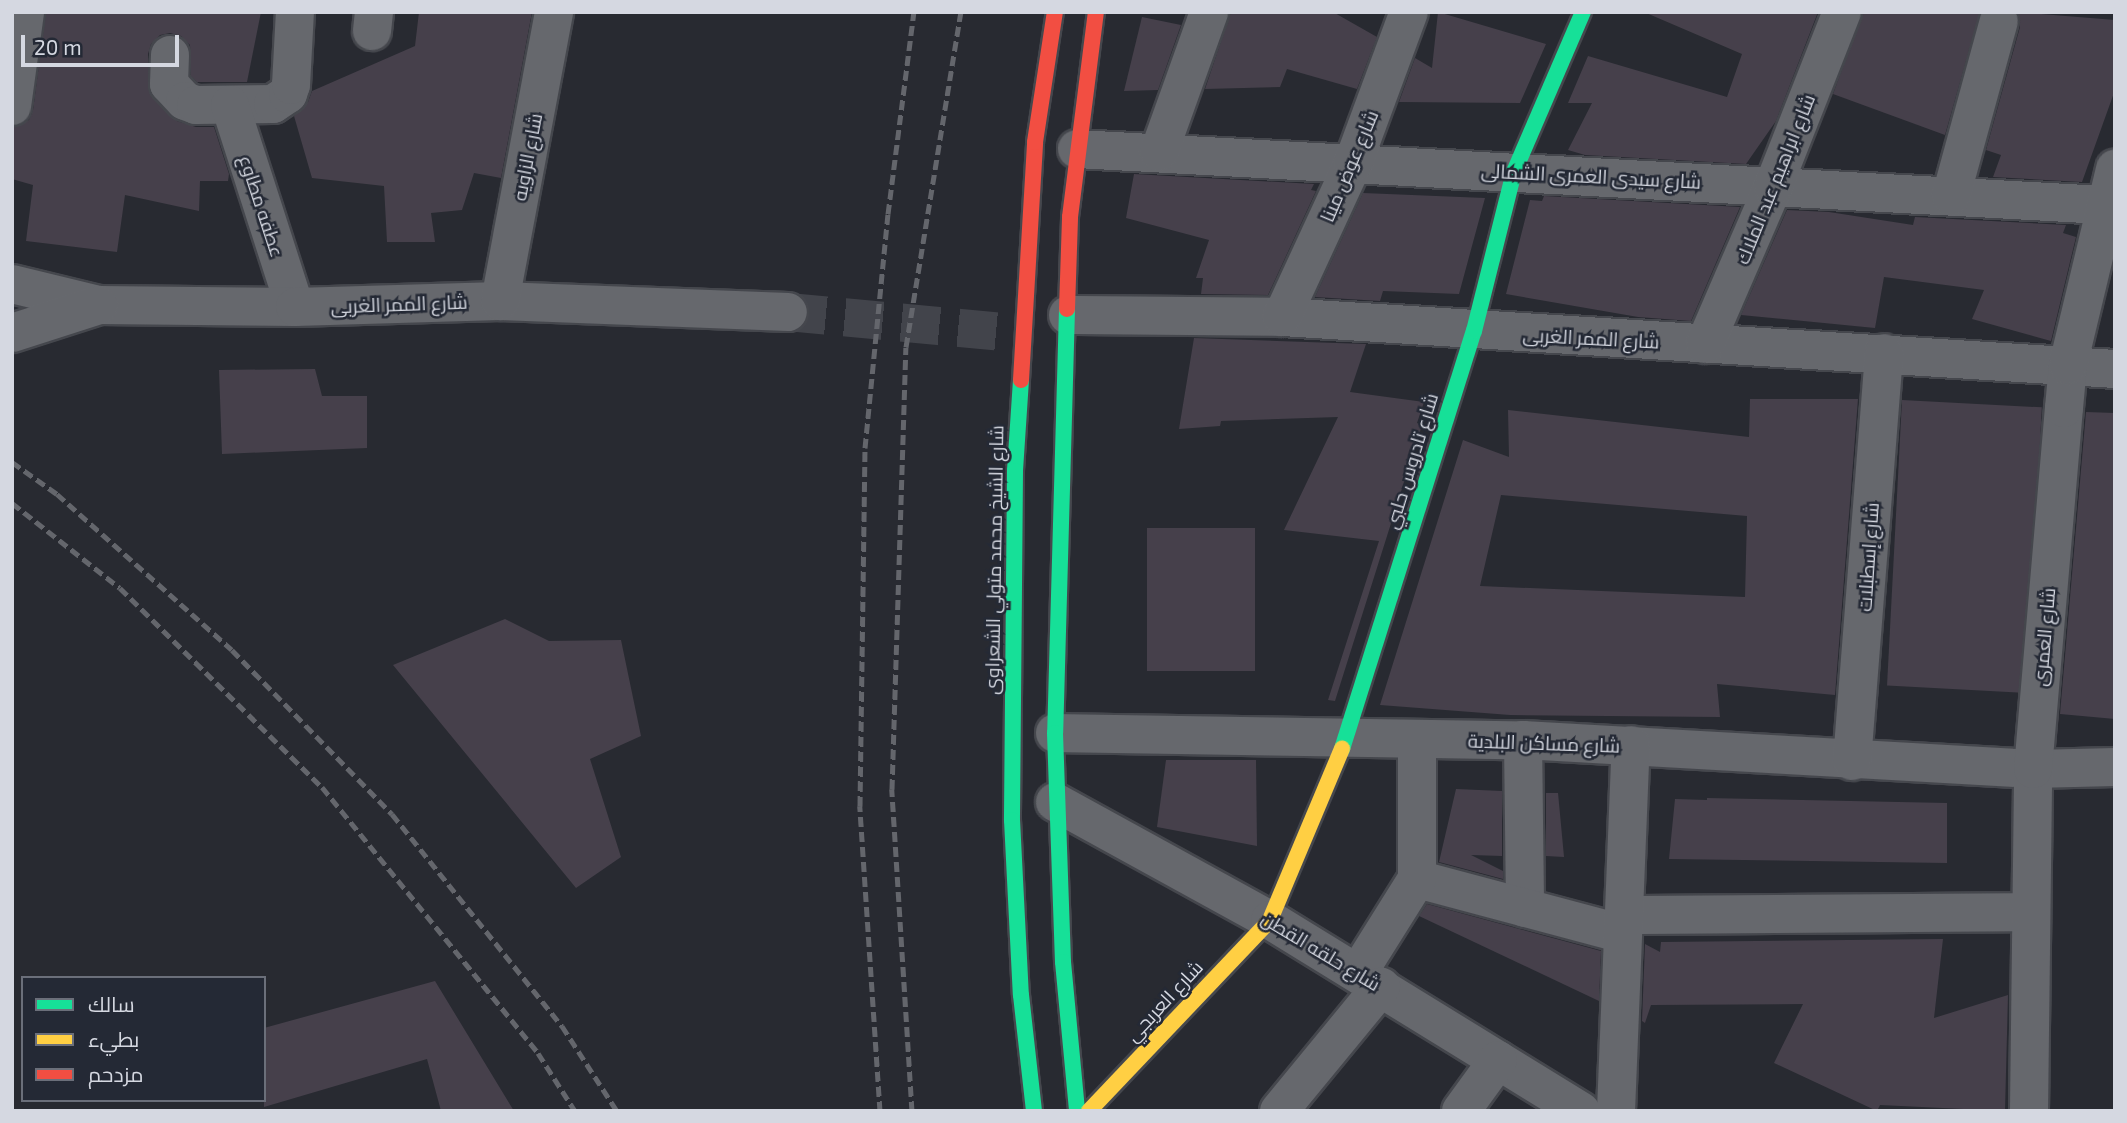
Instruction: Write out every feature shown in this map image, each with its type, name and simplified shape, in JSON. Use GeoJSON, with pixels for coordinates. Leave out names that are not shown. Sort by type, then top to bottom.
{"type":"FeatureCollection","features":[{"type":"Feature","properties":{"kind":"street"},"geometry":{"type":"LineString","coordinates":[[12,106],[25,12]]}},
{"type":"Feature","properties":{"kind":"street"},"geometry":{"type":"LineString","coordinates":[[170,55],[169,83],[175,94],[196,105],[273,104],[288,94],[295,12]]}},
{"type":"Feature","properties":{"kind":"street","name":"شارع الزاويه"},"geometry":{"type":"LineString","coordinates":[[500,301],[554,12]]}},
{"type":"Feature","properties":{"kind":"street","name":"شارع الشيخ محمد متولي الشعراوى"},"geometry":{"type":"LineString","coordinates":[[1034,1111],[1021,995],[1012,820],[1014,485],[1035,142],[1055,12]]}},
{"type":"Feature","properties":{"kind":"street"},"geometry":{"type":"LineString","coordinates":[[1077,1111],[1063,962],[1055,802],[1055,733],[1070,217],[1096,12]]}},
{"type":"Feature","properties":{"kind":"street"},"geometry":{"type":"LineString","coordinates":[[1159,152],[1209,12]]}},
{"type":"Feature","properties":{"kind":"street","name":"شارع عوض مينا"},"geometry":{"type":"LineString","coordinates":[[1282,317],[1353,163],[1409,12]]}},
{"type":"Feature","properties":{"kind":"street","name":"شارع تادروس حلبي"},"geometry":{"type":"LineString","coordinates":[[1270,920],[1347,736],[1474,331],[1514,172],[1583,12]]}},
{"type":"Feature","properties":{"kind":"street","name":"شارع ابراهيم عبد الملاك"},"geometry":{"type":"LineString","coordinates":[[1706,344],[1773,187],[1842,12]]}},
{"type":"Feature","properties":{"kind":"street"},"geometry":{"type":"LineString","coordinates":[[1951,196],[1999,21]]}},
{"type":"Feature","properties":{"kind":"street","name":"عطفه مطاوع"},"geometry":{"type":"LineString","coordinates":[[230,105],[295,307]]}},
{"type":"Feature","properties":{"kind":"street","name":"شارع سيدى العمرى الشمالى"},"geometry":{"type":"LineString","coordinates":[[1077,149],[1951,196],[2110,187]]}},
{"type":"Feature","properties":{"kind":"street","name":"شارع العمرى"},"geometry":{"type":"LineString","coordinates":[[2029,1111],[2033,769],[2068,365],[2110,187]]}},
{"type":"Feature","properties":{"kind":"street","name":"شارع الممر الغربى"},"geometry":{"type":"LineString","coordinates":[[12,284],[99,305],[295,307],[500,301],[788,312]]}},
{"type":"Feature","properties":{"kind":"street"},"geometry":{"type":"LineString","coordinates":[[12,333],[99,305]]}},
{"type":"Feature","properties":{"kind":"street","name":"شارع الممر الغربى"},"geometry":{"type":"LineString","coordinates":[[1068,315],[1282,317],[2115,369]]}},
{"type":"Feature","properties":{"kind":"street","name":"شارع إسطبلات"},"geometry":{"type":"LineString","coordinates":[[1852,761],[1884,353]]}},
{"type":"Feature","properties":{"kind":"street","name":"شارع مساكن البلدية"},"geometry":{"type":"LineString","coordinates":[[1055,733],[1523,740],[1852,761],[2033,769],[2115,767]]}},
{"type":"Feature","properties":{"kind":"street"},"geometry":{"type":"LineString","coordinates":[[1279,1111],[1369,980],[1417,879],[1417,740]]}},
{"type":"Feature","properties":{"kind":"street"},"geometry":{"type":"LineString","coordinates":[[1523,740],[1525,908]]}},
{"type":"Feature","properties":{"kind":"street"},"geometry":{"type":"LineString","coordinates":[[1616,1111],[1632,746]]}},
{"type":"Feature","properties":{"kind":"street","name":"شارع حلقه القطن"},"geometry":{"type":"LineString","coordinates":[[1055,802],[1270,920],[1581,1111]]}},
{"type":"Feature","properties":{"kind":"street"},"geometry":{"type":"LineString","coordinates":[[1417,879],[1525,908],[1623,924],[2030,912]]}},
{"type":"Feature","properties":{"kind":"street","name":"شارع العربجي"},"geometry":{"type":"LineString","coordinates":[[1089,1111],[1270,920]]}},
{"type":"Feature","properties":{"kind":"street"},"geometry":{"type":"LineString","coordinates":[[1461,1111],[1498,1059]]}},
{"type":"Feature","properties":{"kind":"building"},"geometry":{"type":"Polygon","coordinates":[[[46,12],[261,12],[247,82],[197,82],[191,76],[190,45],[181,36],[170,33],[160,35],[151,44],[148,54],[149,92],[177,121],[196,127],[214,127],[229,174],[228,181],[200,181],[199,211],[125,195],[117,252],[26,241],[33,185],[12,179],[12,127],[29,120],[33,110],[46,12]]]}},
{"type":"Feature","properties":{"kind":"building"},"geometry":{"type":"Polygon","coordinates":[[[419,12],[532,12],[501,178],[474,173],[462,210],[431,213],[435,242],[387,242],[384,186],[312,178],[294,116],[308,102],[312,91],[415,46],[419,12]]]}},
{"type":"Feature","properties":{"kind":"building"},"geometry":{"type":"Polygon","coordinates":[[[1231,12],[1333,12],[1377,37],[1357,89],[1287,69],[1280,87],[1205,89],[1231,12]]]}},
{"type":"Feature","properties":{"kind":"building"},"geometry":{"type":"Polygon","coordinates":[[[1438,12],[1546,44],[1520,103],[1399,102],[1415,58],[1432,68],[1438,12]]]}},
{"type":"Feature","properties":{"kind":"building"},"geometry":{"type":"Polygon","coordinates":[[[1644,12],[1818,12],[1776,121],[1746,164],[1585,155],[1568,150],[1592,103],[1568,103],[1588,56],[1727,97],[1742,54],[1644,12]]]}},
{"type":"Feature","properties":{"kind":"building"},"geometry":{"type":"Polygon","coordinates":[[[1863,12],[1980,12],[1945,135],[1833,94],[1863,12]]]}},
{"type":"Feature","properties":{"kind":"building"},"geometry":{"type":"Polygon","coordinates":[[[2018,12],[2115,20],[2115,90],[2082,182],[1993,177],[2001,155],[1986,150],[2020,27],[2018,12]]]}},
{"type":"Feature","properties":{"kind":"building"},"geometry":{"type":"Polygon","coordinates":[[[1142,17],[1181,25],[1158,90],[1124,91],[1142,17]]]}},
{"type":"Feature","properties":{"kind":"building"},"geometry":{"type":"Polygon","coordinates":[[[1134,174],[1314,184],[1311,190],[1316,191],[1268,295],[1201,294],[1203,278],[1196,278],[1209,240],[1126,218],[1134,174]]]}},
{"type":"Feature","properties":{"kind":"building"},"geometry":{"type":"Polygon","coordinates":[[[1363,193],[1485,198],[1459,294],[1383,291],[1380,301],[1315,297],[1363,193]]]}},
{"type":"Feature","properties":{"kind":"building"},"geometry":{"type":"Polygon","coordinates":[[[1544,196],[1740,207],[1691,321],[1638,317],[1506,294],[1530,200],[1542,201],[1544,196]]]}},
{"type":"Feature","properties":{"kind":"building"},"geometry":{"type":"Polygon","coordinates":[[[1787,210],[1829,212],[1913,225],[1915,217],[2066,225],[2063,233],[2076,237],[2051,341],[1972,319],[1984,290],[1884,277],[1875,328],[1741,315],[1787,210]]]}},
{"type":"Feature","properties":{"kind":"building"},"geometry":{"type":"Polygon","coordinates":[[[1194,338],[1366,344],[1350,392],[1424,402],[1417,423],[1422,425],[1335,701],[1328,700],[1379,541],[1284,530],[1338,417],[1221,421],[1220,426],[1179,429],[1194,338]]]}},
{"type":"Feature","properties":{"kind":"building"},"geometry":{"type":"Polygon","coordinates":[[[315,369],[322,396],[367,396],[367,448],[222,454],[219,370],[315,369]]]}},
{"type":"Feature","properties":{"kind":"building"},"geometry":{"type":"Polygon","coordinates":[[[1750,399],[1858,399],[1835,695],[1717,684],[1720,717],[1510,715],[1380,705],[1463,440],[1509,457],[1508,410],[1749,437],[1750,399]],[[1501,495],[1480,586],[1745,597],[1747,516],[1501,495]]]}},
{"type":"Feature","properties":{"kind":"building"},"geometry":{"type":"Polygon","coordinates":[[[1902,400],[2042,407],[2027,693],[1887,686],[1902,400]]]}},
{"type":"Feature","properties":{"kind":"building"},"geometry":{"type":"Polygon","coordinates":[[[2086,412],[2115,413],[2115,719],[2060,714],[2086,412]]]}},
{"type":"Feature","properties":{"kind":"building"},"geometry":{"type":"Polygon","coordinates":[[[1147,528],[1255,528],[1255,671],[1147,671],[1147,528]]]}},
{"type":"Feature","properties":{"kind":"building"},"geometry":{"type":"Polygon","coordinates":[[[505,619],[549,641],[621,640],[641,736],[590,759],[621,857],[576,888],[393,665],[505,619]]]}},
{"type":"Feature","properties":{"kind":"building"},"geometry":{"type":"Polygon","coordinates":[[[1166,760],[1256,760],[1257,846],[1157,827],[1166,760]]]}},
{"type":"Feature","properties":{"kind":"building"},"geometry":{"type":"Polygon","coordinates":[[[1456,789],[1502,791],[1502,856],[1471,855],[1503,871],[1503,879],[1439,862],[1456,789]]]}},
{"type":"Feature","properties":{"kind":"building"},"geometry":{"type":"Polygon","coordinates":[[[1546,793],[1558,793],[1564,857],[1546,856],[1546,793]]]}},
{"type":"Feature","properties":{"kind":"building"},"geometry":{"type":"Polygon","coordinates":[[[1675,799],[1947,803],[1947,863],[1669,859],[1675,799]]]}},
{"type":"Feature","properties":{"kind":"building"},"geometry":{"type":"Polygon","coordinates":[[[1427,904],[1601,951],[1599,1001],[1419,916],[1427,904]]]}},
{"type":"Feature","properties":{"kind":"building"},"geometry":{"type":"Polygon","coordinates":[[[1943,939],[1934,1018],[2008,995],[2005,1111],[1880,1105],[1877,1111],[1774,1063],[1803,1004],[1651,1005],[1645,1023],[1642,1021],[1645,944],[1660,952],[1661,942],[1943,939]]]}},
{"type":"Feature","properties":{"kind":"building"},"geometry":{"type":"Polygon","coordinates":[[[435,981],[514,1111],[441,1111],[427,1059],[264,1107],[266,1027],[435,981]]]}},
{"type":"Feature","properties":{"kind":"tunnel"},"geometry":{"type":"LineString","coordinates":[[788,312],[1023,334]]}},
{"type":"Feature","properties":{"kind":"railway"},"geometry":{"type":"LineString","coordinates":[[880,1111],[860,806],[865,448],[888,214],[914,12]]}},
{"type":"Feature","properties":{"kind":"railway"},"geometry":{"type":"LineString","coordinates":[[912,1111],[892,789],[906,347],[961,12]]}},
{"type":"Feature","properties":{"kind":"railway"},"geometry":{"type":"LineString","coordinates":[[12,462],[57,494],[232,650],[392,814],[562,1026],[617,1111]]}},
{"type":"Feature","properties":{"kind":"railway"},"geometry":{"type":"LineString","coordinates":[[12,503],[120,588],[322,787],[538,1053],[575,1111]]}},
{"type":"Feature","properties":{"kind":"traffic: fast"},"geometry":{"type":"LineString","coordinates":[[1342,749],[1474,331],[1514,172],[1583,12]]}},
{"type":"Feature","properties":{"kind":"traffic: fast"},"geometry":{"type":"LineString","coordinates":[[1067,309],[1055,733],[1063,962],[1077,1111]]}},
{"type":"Feature","properties":{"kind":"traffic: fast"},"geometry":{"type":"LineString","coordinates":[[1021,380],[1015,471],[1012,820],[1021,995],[1034,1111]]}},
{"type":"Feature","properties":{"kind":"traffic: slow"},"geometry":{"type":"LineString","coordinates":[[1089,1111],[1270,920],[1342,749]]}},
{"type":"Feature","properties":{"kind":"traffic: jam"},"geometry":{"type":"LineString","coordinates":[[1021,380],[1035,142],[1055,12]]}},
{"type":"Feature","properties":{"kind":"traffic: jam"},"geometry":{"type":"LineString","coordinates":[[1067,309],[1070,217],[1096,12]]}}]}
